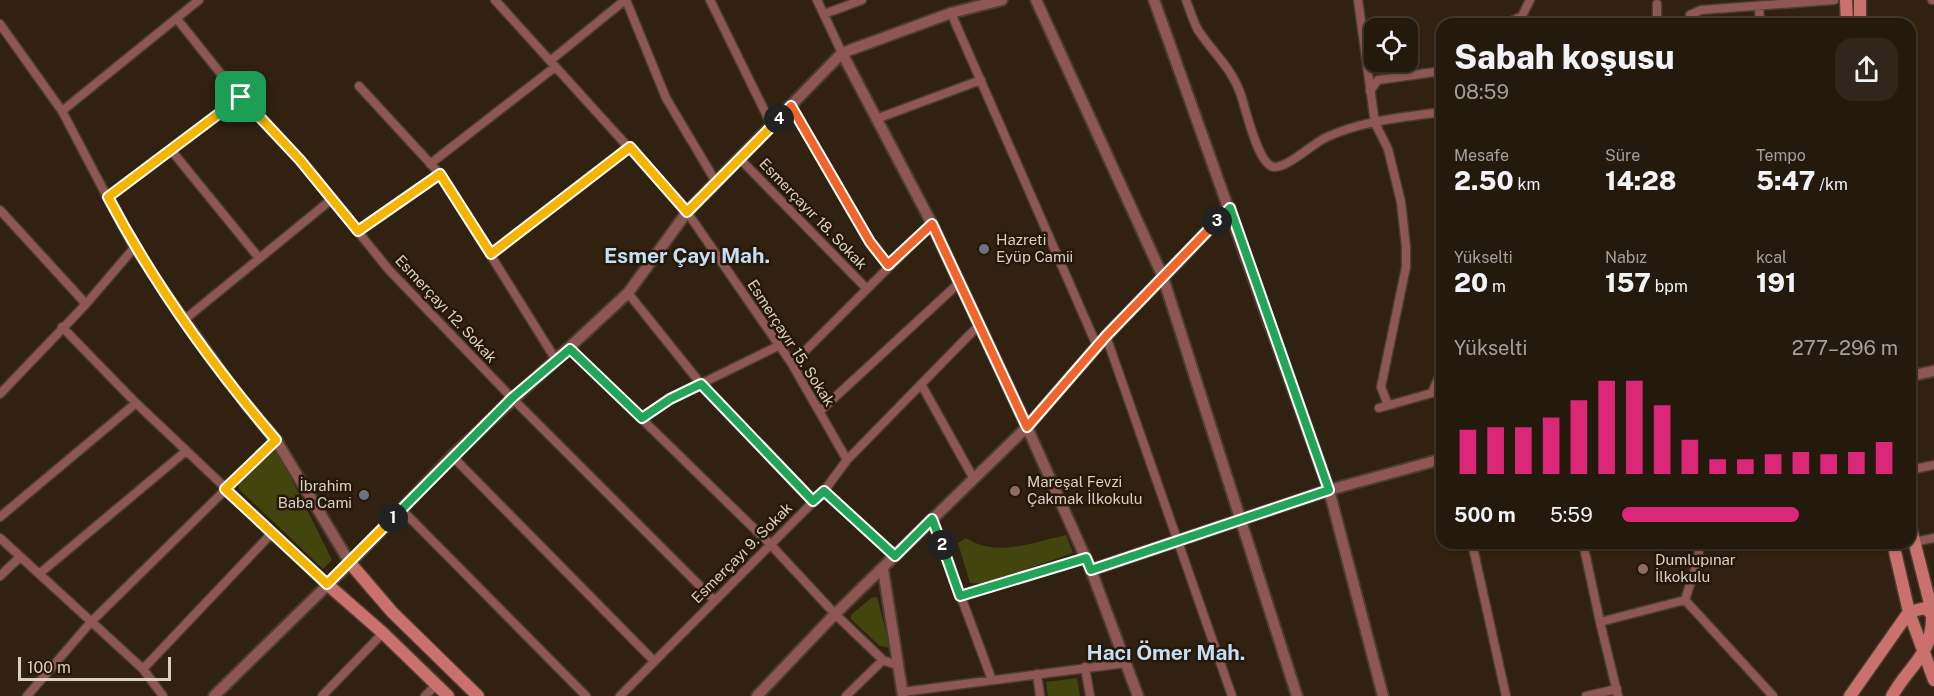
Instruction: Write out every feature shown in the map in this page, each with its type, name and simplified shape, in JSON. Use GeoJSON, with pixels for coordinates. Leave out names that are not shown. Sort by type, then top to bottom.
{"type":"FeatureCollection","features":[{"type":"Feature","properties":{"kind":"main road"},"geometry":{"type":"LineString","coordinates":[[1846,0],[1846,18]]}},
{"type":"Feature","properties":{"kind":"main road"},"geometry":{"type":"LineString","coordinates":[[1860,0],[1860,18]]}},
{"type":"Feature","properties":{"kind":"main road"},"geometry":{"type":"LineString","coordinates":[[1894,549],[1909,612],[1934,680]]}},
{"type":"Feature","properties":{"kind":"main road"},"geometry":{"type":"LineString","coordinates":[[1892,696],[1924,652],[1933,633],[1933,616],[1916,549]]}},
{"type":"Feature","properties":{"kind":"main road"},"geometry":{"type":"LineString","coordinates":[[350,563],[392,612],[478,696]]}},
{"type":"Feature","properties":{"kind":"main road"},"geometry":{"type":"LineString","coordinates":[[327,584],[383,633],[448,696]]}},
{"type":"Feature","properties":{"kind":"main road"},"geometry":{"type":"LineString","coordinates":[[1850,696],[1909,612],[1925,608],[1933,616]]}},
{"type":"Feature","properties":{"kind":"street"},"geometry":{"type":"LineString","coordinates":[[62,111],[199,0]]}},
{"type":"Feature","properties":{"kind":"street","name":"Esmerçayır 15. Sokak"},"geometry":{"type":"LineString","coordinates":[[495,0],[687,212],[792,364],[847,460]]}},
{"type":"Feature","properties":{"kind":"street"},"geometry":{"type":"LineString","coordinates":[[430,164],[626,0],[666,98],[716,182]]}},
{"type":"Feature","properties":{"kind":"street"},"geometry":{"type":"LineString","coordinates":[[710,0],[772,126]]}},
{"type":"Feature","properties":{"kind":"street"},"geometry":{"type":"LineString","coordinates":[[817,0],[842,53],[932,224],[980,324],[1086,558],[1138,696]]}},
{"type":"Feature","properties":{"kind":"street"},"geometry":{"type":"LineString","coordinates":[[824,14],[862,0]]}},
{"type":"Feature","properties":{"kind":"street"},"geometry":{"type":"LineString","coordinates":[[214,696],[350,563],[452,456],[628,293],[687,212],[842,53],[951,13],[1002,0]]}},
{"type":"Feature","properties":{"kind":"street"},"geometry":{"type":"LineString","coordinates":[[1036,0],[1163,277],[1297,696]]}},
{"type":"Feature","properties":{"kind":"street"},"geometry":{"type":"LineString","coordinates":[[1154,0],[1329,490],[1383,696]]}},
{"type":"Feature","properties":{"kind":"street"},"geometry":{"type":"LineString","coordinates":[[1186,0],[1197,28],[1235,77],[1263,162],[1273,167],[1286,165],[1302,151],[1326,138],[1375,123],[1436,113]]}},
{"type":"Feature","properties":{"kind":"street"},"geometry":{"type":"LineString","coordinates":[[1358,0],[1364,52]]}},
{"type":"Feature","properties":{"kind":"street"},"geometry":{"type":"LineString","coordinates":[[1518,18],[1522,16],[1528,0]]}},
{"type":"Feature","properties":{"kind":"street"},"geometry":{"type":"LineString","coordinates":[[1690,18],[1690,15],[1701,10],[1834,0]]}},
{"type":"Feature","properties":{"kind":"street"},"geometry":{"type":"LineString","coordinates":[[1657,1],[1657,18]]}},
{"type":"Feature","properties":{"kind":"street"},"geometry":{"type":"LineString","coordinates":[[1760,6],[1760,18]]}},
{"type":"Feature","properties":{"kind":"street"},"geometry":{"type":"LineString","coordinates":[[951,13],[1097,346]]}},
{"type":"Feature","properties":{"kind":"street","name":"Esmerçayı 12. Sokak"},"geometry":{"type":"LineString","coordinates":[[177,19],[241,97],[300,160],[389,270],[512,398],[714,600]]}},
{"type":"Feature","properties":{"kind":"street"},"geometry":{"type":"LineString","coordinates":[[0,24],[62,111],[134,248],[246,404],[276,440],[350,563]]}},
{"type":"Feature","properties":{"kind":"street"},"geometry":{"type":"LineString","coordinates":[[1367,72],[1375,123],[1388,149],[1401,202],[1406,247],[1404,278],[1382,387],[1388,405]]}},
{"type":"Feature","properties":{"kind":"street"},"geometry":{"type":"LineString","coordinates":[[1369,72],[1378,80]]}},
{"type":"Feature","properties":{"kind":"street"},"geometry":{"type":"LineString","coordinates":[[1370,91],[1378,80],[1436,72]]}},
{"type":"Feature","properties":{"kind":"street"},"geometry":{"type":"LineString","coordinates":[[876,119],[981,80]]}},
{"type":"Feature","properties":{"kind":"street"},"geometry":{"type":"LineString","coordinates":[[359,86],[440,174],[556,360]]}},
{"type":"Feature","properties":{"kind":"street"},"geometry":{"type":"LineString","coordinates":[[108,197],[241,97]]}},
{"type":"Feature","properties":{"kind":"street"},"geometry":{"type":"LineString","coordinates":[[791,106],[870,242],[888,265]]}},
{"type":"Feature","properties":{"kind":"street"},"geometry":{"type":"LineString","coordinates":[[491,254],[630,147]]}},
{"type":"Feature","properties":{"kind":"street"},"geometry":{"type":"LineString","coordinates":[[171,150],[259,258]]}},
{"type":"Feature","properties":{"kind":"street","name":"Esmerçayır 18. Sokak"},"geometry":{"type":"LineString","coordinates":[[739,158],[867,289]]}},
{"type":"Feature","properties":{"kind":"street"},"geometry":{"type":"LineString","coordinates":[[358,231],[440,174]]}},
{"type":"Feature","properties":{"kind":"street"},"geometry":{"type":"LineString","coordinates":[[184,320],[332,199]]}},
{"type":"Feature","properties":{"kind":"street"},"geometry":{"type":"LineString","coordinates":[[757,696],[835,614],[1027,427],[1106,336],[1230,208]]}},
{"type":"Feature","properties":{"kind":"street"},"geometry":{"type":"LineString","coordinates":[[0,210],[86,304]]}},
{"type":"Feature","properties":{"kind":"street"},"geometry":{"type":"LineString","coordinates":[[792,364],[888,265],[932,224]]}},
{"type":"Feature","properties":{"kind":"street"},"geometry":{"type":"LineString","coordinates":[[0,394],[86,304],[134,248]]}},
{"type":"Feature","properties":{"kind":"street"},"geometry":{"type":"LineString","coordinates":[[820,411],[959,283]]}},
{"type":"Feature","properties":{"kind":"street"},"geometry":{"type":"LineString","coordinates":[[628,293],[701,384],[813,501]]}},
{"type":"Feature","properties":{"kind":"street","name":"Esmerçayı 9. Sokak"},"geometry":{"type":"LineString","coordinates":[[620,696],[824,491],[847,460],[980,324]]}},
{"type":"Feature","properties":{"kind":"street"},"geometry":{"type":"LineString","coordinates":[[62,327],[136,403],[327,584]]}},
{"type":"Feature","properties":{"kind":"street"},"geometry":{"type":"LineString","coordinates":[[1106,336],[1232,696]]}},
{"type":"Feature","properties":{"kind":"street"},"geometry":{"type":"LineString","coordinates":[[642,418],[670,399],[778,346]]}},
{"type":"Feature","properties":{"kind":"street"},"geometry":{"type":"LineString","coordinates":[[570,349],[642,418],[690,469],[770,544],[835,614],[883,660],[900,666]]}},
{"type":"Feature","properties":{"kind":"street"},"geometry":{"type":"LineString","coordinates":[[1916,375],[1934,371]]}},
{"type":"Feature","properties":{"kind":"street"},"geometry":{"type":"LineString","coordinates":[[921,384],[974,479]]}},
{"type":"Feature","properties":{"kind":"street"},"geometry":{"type":"LineString","coordinates":[[1379,408],[1432,393],[1436,384]]}},
{"type":"Feature","properties":{"kind":"street"},"geometry":{"type":"LineString","coordinates":[[0,517],[136,403]]}},
{"type":"Feature","properties":{"kind":"street"},"geometry":{"type":"LineString","coordinates":[[27,696],[90,623],[276,440]]}},
{"type":"Feature","properties":{"kind":"street"},"geometry":{"type":"LineString","coordinates":[[39,574],[186,451]]}},
{"type":"Feature","properties":{"kind":"street"},"geometry":{"type":"LineString","coordinates":[[452,456],[654,661]]}},
{"type":"Feature","properties":{"kind":"street"},"geometry":{"type":"LineString","coordinates":[[1091,570],[1329,490],[1436,461]]}},
{"type":"Feature","properties":{"kind":"street"},"geometry":{"type":"LineString","coordinates":[[1916,469],[1934,465]]}},
{"type":"Feature","properties":{"kind":"street"},"geometry":{"type":"LineString","coordinates":[[824,491],[895,556]]}},
{"type":"Feature","properties":{"kind":"street"},"geometry":{"type":"LineString","coordinates":[[401,509],[586,696]]}},
{"type":"Feature","properties":{"kind":"street"},"geometry":{"type":"LineString","coordinates":[[932,519],[992,680]]}},
{"type":"Feature","properties":{"kind":"street"},"geometry":{"type":"LineString","coordinates":[[143,669],[272,533]]}},
{"type":"Feature","properties":{"kind":"street"},"geometry":{"type":"LineString","coordinates":[[0,538],[90,623],[143,669],[163,696]]}},
{"type":"Feature","properties":{"kind":"street"},"geometry":{"type":"LineString","coordinates":[[1916,542],[1934,538]]}},
{"type":"Feature","properties":{"kind":"street"},"geometry":{"type":"LineString","coordinates":[[1473,549],[1506,696]]}},
{"type":"Feature","properties":{"kind":"street"},"geometry":{"type":"LineString","coordinates":[[1583,549],[1618,692],[1586,696]]}},
{"type":"Feature","properties":{"kind":"street"},"geometry":{"type":"LineString","coordinates":[[1684,600],[1698,560],[1699,549]]}},
{"type":"Feature","properties":{"kind":"street"},"geometry":{"type":"LineString","coordinates":[[0,576],[20,557]]}},
{"type":"Feature","properties":{"kind":"street"},"geometry":{"type":"LineString","coordinates":[[960,596],[1086,558]]}},
{"type":"Feature","properties":{"kind":"street"},"geometry":{"type":"LineString","coordinates":[[883,569],[903,694],[1126,663]]}},
{"type":"Feature","properties":{"kind":"street"},"geometry":{"type":"LineString","coordinates":[[1600,622],[1684,600]]}},
{"type":"Feature","properties":{"kind":"street"},"geometry":{"type":"LineString","coordinates":[[1684,600],[1773,696]]}},
{"type":"Feature","properties":{"kind":"street"},"geometry":{"type":"LineString","coordinates":[[322,696],[383,633]]}},
{"type":"Feature","properties":{"kind":"street"},"geometry":{"type":"LineString","coordinates":[[846,696],[883,660]]}},
{"type":"Feature","properties":{"kind":"street"},"geometry":{"type":"LineString","coordinates":[[1085,667],[1090,696]]}},
{"type":"Feature","properties":{"kind":"street"},"geometry":{"type":"LineString","coordinates":[[1037,674],[1040,696]]}},
{"type":"Feature","properties":{"kind":"street"},"geometry":{"type":"LineString","coordinates":[[425,696],[436,685]]}},
{"type":"Feature","properties":{"kind":"shaded area"},"geometry":{"type":"Polygon","coordinates":[[[272,451],[278,452],[332,560],[323,569],[239,489],[239,483],[272,451]]]}},
{"type":"Feature","properties":{"kind":"shaded area"},"geometry":{"type":"Polygon","coordinates":[[[1066,535],[1073,553],[984,584],[970,583],[958,543],[966,538],[978,544],[1003,548],[1066,535]]]}},
{"type":"Feature","properties":{"kind":"shaded area"},"geometry":{"type":"Polygon","coordinates":[[[877,597],[890,648],[880,646],[851,619],[851,615],[871,598],[877,597]]]}},
{"type":"Feature","properties":{"kind":"shaded area"},"geometry":{"type":"Polygon","coordinates":[[[1077,678],[1080,696],[1048,696],[1046,682],[1077,678]]]}},
{"type":"Feature","properties":{"kind":"place","name":"Hazreti Eyüp Camii"},"geometry":{"type":"Point","coordinates":[984,249]}},
{"type":"Feature","properties":{"kind":"place","name":"Mareşal Fevzi Çakmak İlkokulu"},"geometry":{"type":"Point","coordinates":[1015,491]}},
{"type":"Feature","properties":{"kind":"place","name":"İbrahim Baba Cami"},"geometry":{"type":"Point","coordinates":[364,495]}},
{"type":"Feature","properties":{"kind":"place","name":"Dumlupınar İlkokulu"},"geometry":{"type":"Point","coordinates":[1643,569]}},
{"type":"Feature","properties":{"kind":"district","name":"Esmer Çayı Mah."},"geometry":{"type":"Point","coordinates":[687,256]}},
{"type":"Feature","properties":{"kind":"district","name":"Hacı Ömer Mah."},"geometry":{"type":"Point","coordinates":[1166,653]}},
{"type":"Feature","properties":{"kind":"route"},"geometry":{"type":"LineString","coordinates":[[241,97],[300,160],[358,231],[440,174],[491,254],[630,147],[687,212],[791,106],[870,242],[888,265],[932,224],[1027,427],[1106,336],[1230,208],[1329,490],[1091,570],[1086,558],[960,596],[932,519],[895,556],[824,491],[813,501],[701,384],[670,399],[642,418],[570,349],[512,398],[452,456],[327,584],[225,489],[276,440],[246,404],[134,248],[108,197],[241,97]]}}]}
